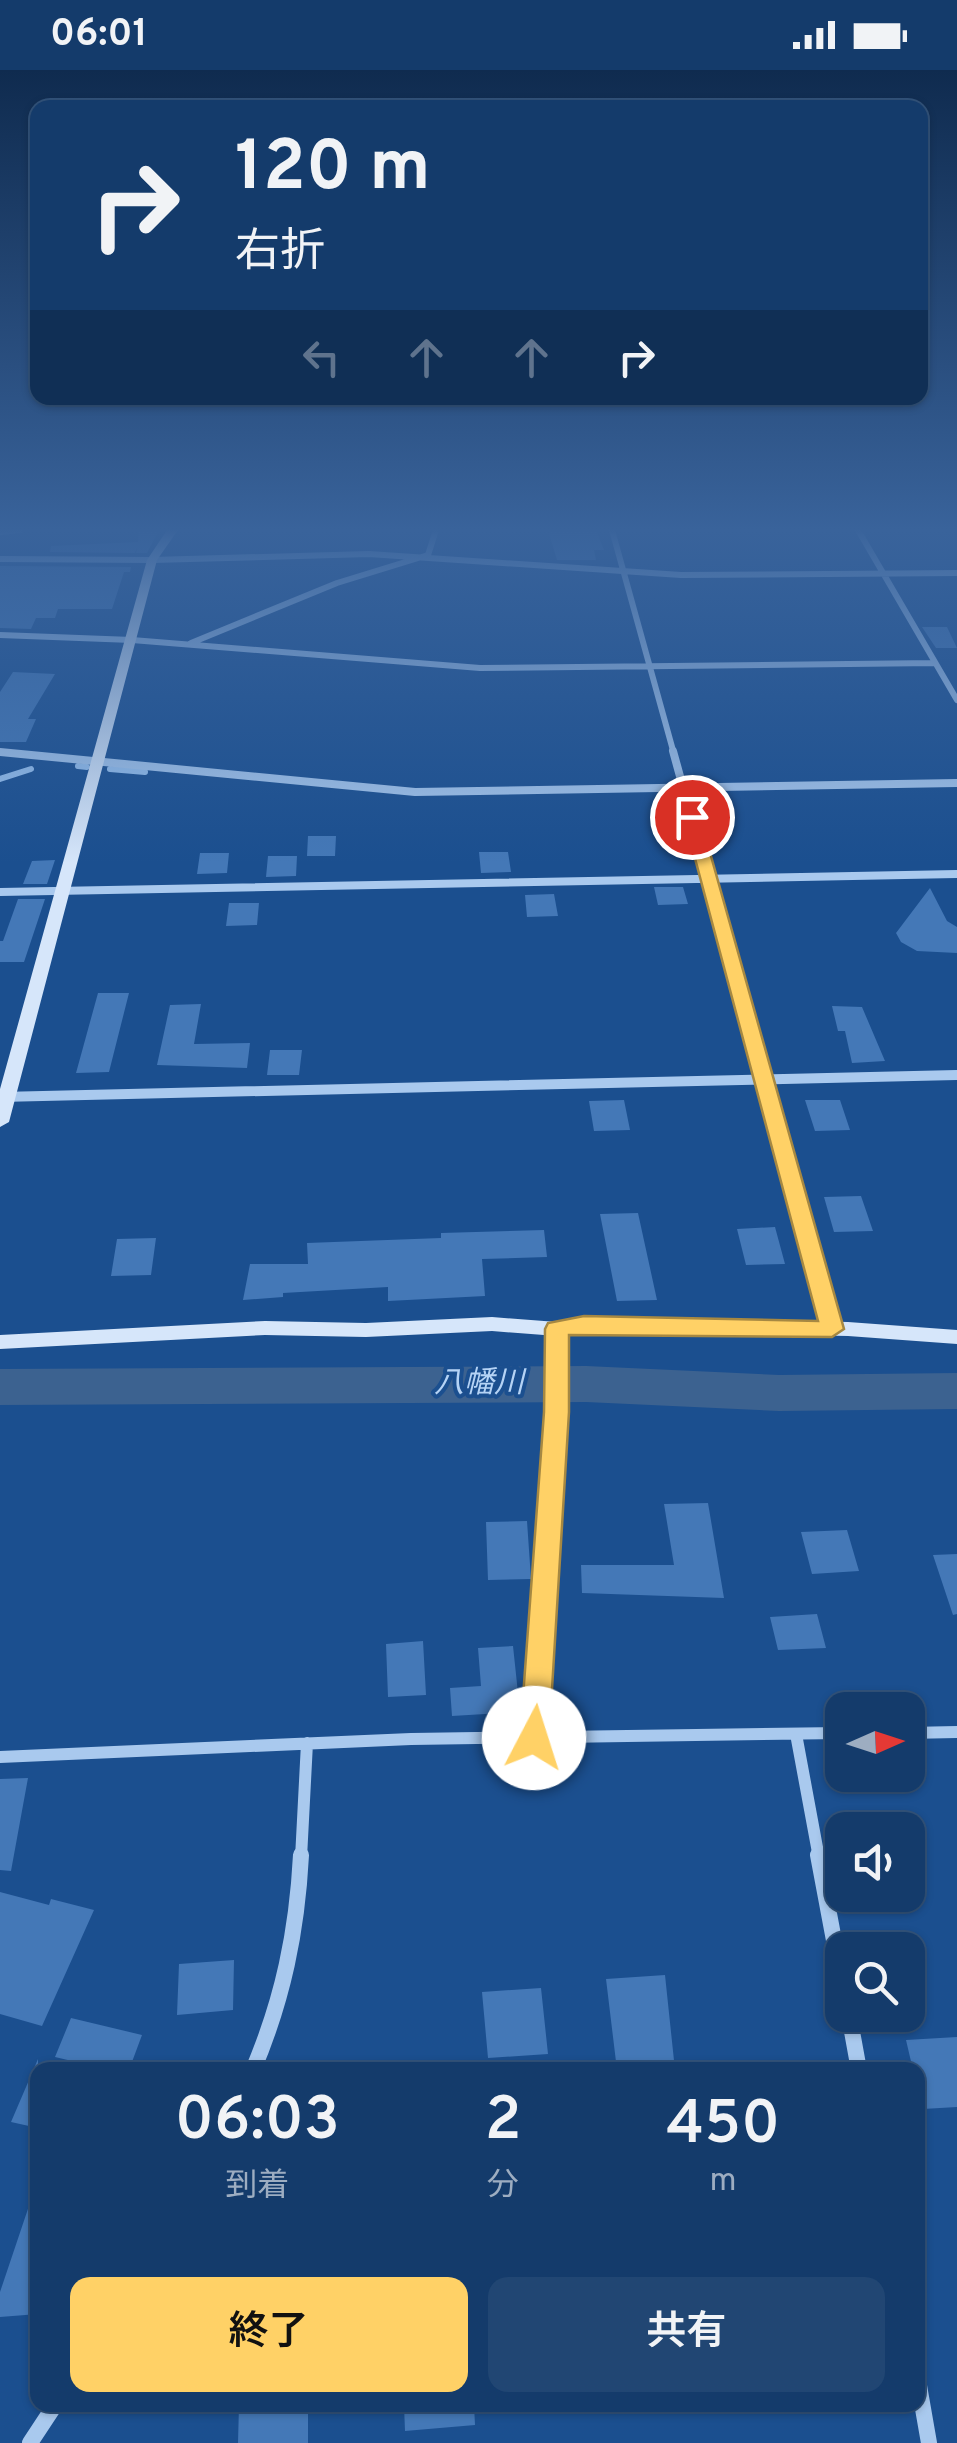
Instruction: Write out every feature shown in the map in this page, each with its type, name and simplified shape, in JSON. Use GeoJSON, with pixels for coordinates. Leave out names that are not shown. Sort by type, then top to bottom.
{"type":"FeatureCollection","features":[{"type":"Feature","properties":{"kind":"street"},"geometry":{"type":"LineString","coordinates":[[0,1122],[3,1096],[132,641]]}},
{"type":"Feature","properties":{"kind":"street"},"geometry":{"type":"LineString","coordinates":[[140,641],[480,668],[936,663]]}},
{"type":"Feature","properties":{"kind":"street"},"geometry":{"type":"LineString","coordinates":[[187,645],[197,641]]}},
{"type":"Feature","properties":{"kind":"street"},"geometry":{"type":"LineString","coordinates":[[643,641],[832,1329]]}},
{"type":"Feature","properties":{"kind":"street"},"geometry":{"type":"LineString","coordinates":[[923,641],[957,700]]}},
{"type":"Feature","properties":{"kind":"street"},"geometry":{"type":"LineString","coordinates":[[0,752],[381,790],[957,784]]}},
{"type":"Feature","properties":{"kind":"street"},"geometry":{"type":"LineString","coordinates":[[0,892],[957,874]]}},
{"type":"Feature","properties":{"kind":"street"},"geometry":{"type":"LineString","coordinates":[[3,1096],[957,1075]]}},
{"type":"Feature","properties":{"kind":"street"},"geometry":{"type":"LineString","coordinates":[[0,1342],[265,1328],[366,1330],[492,1324],[557,1329],[584,1324],[832,1329],[957,1337]]}},
{"type":"Feature","properties":{"kind":"street"},"geometry":{"type":"LineString","coordinates":[[534,1738],[556,1412],[557,1329]]}},
{"type":"Feature","properties":{"kind":"street"},"geometry":{"type":"LineString","coordinates":[[925,1732],[957,1732]]}},
{"type":"Feature","properties":{"kind":"street"},"geometry":{"type":"LineString","coordinates":[[0,1758],[307,1743],[825,1733]]}},
{"type":"Feature","properties":{"kind":"street"},"geometry":{"type":"LineString","coordinates":[[796,1734],[833,1932]]}},
{"type":"Feature","properties":{"kind":"street"},"geometry":{"type":"LineString","coordinates":[[256,2062],[272,2024],[297,1924],[307,1743]]}},
{"type":"Feature","properties":{"kind":"street"},"geometry":{"type":"LineString","coordinates":[[851,2032],[857,2062]]}},
{"type":"Feature","properties":{"kind":"street"},"geometry":{"type":"LineString","coordinates":[[30,2443],[50,2412]]}},
{"type":"Feature","properties":{"kind":"street"},"geometry":{"type":"LineString","coordinates":[[924,2412],[930,2443]]}},
{"type":"Feature","properties":{"kind":"building"},"geometry":{"type":"Polygon","coordinates":[[[931,641],[954,641],[957,648],[936,648],[931,641]]]}},
{"type":"Feature","properties":{"kind":"building"},"geometry":{"type":"Polygon","coordinates":[[[13,672],[55,674],[28,719],[36,719],[26,742],[0,742],[0,692],[13,672]]]}},
{"type":"Feature","properties":{"kind":"building"},"geometry":{"type":"Polygon","coordinates":[[[308,836],[336,836],[335,856],[307,856],[308,836]]]}},
{"type":"Feature","properties":{"kind":"building"},"geometry":{"type":"Polygon","coordinates":[[[479,852],[508,852],[511,872],[481,873],[479,852]]]}},
{"type":"Feature","properties":{"kind":"building"},"geometry":{"type":"Polygon","coordinates":[[[200,853],[229,853],[227,873],[197,874],[200,853]]]}},
{"type":"Feature","properties":{"kind":"building"},"geometry":{"type":"Polygon","coordinates":[[[268,856],[297,856],[296,876],[266,877],[268,856]]]}},
{"type":"Feature","properties":{"kind":"building"},"geometry":{"type":"Polygon","coordinates":[[[55,860],[47,884],[23,884],[32,861],[55,860]]]}},
{"type":"Feature","properties":{"kind":"building"},"geometry":{"type":"Polygon","coordinates":[[[654,887],[683,887],[688,904],[658,905],[654,887]]]}},
{"type":"Feature","properties":{"kind":"building"},"geometry":{"type":"Polygon","coordinates":[[[930,888],[947,921],[957,927],[957,953],[917,951],[901,942],[896,933],[930,888]]]}},
{"type":"Feature","properties":{"kind":"building"},"geometry":{"type":"Polygon","coordinates":[[[554,894],[558,916],[527,917],[525,895],[554,894]]]}},
{"type":"Feature","properties":{"kind":"building"},"geometry":{"type":"Polygon","coordinates":[[[18,899],[45,899],[24,962],[0,962],[0,941],[18,899]]]}},
{"type":"Feature","properties":{"kind":"building"},"geometry":{"type":"Polygon","coordinates":[[[229,903],[259,903],[257,925],[226,926],[229,903]]]}},
{"type":"Feature","properties":{"kind":"building"},"geometry":{"type":"Polygon","coordinates":[[[98,993],[129,993],[109,1072],[76,1073],[98,993]]]}},
{"type":"Feature","properties":{"kind":"building"},"geometry":{"type":"Polygon","coordinates":[[[201,1004],[194,1044],[250,1043],[247,1068],[157,1065],[170,1005],[201,1004]]]}},
{"type":"Feature","properties":{"kind":"building"},"geometry":{"type":"Polygon","coordinates":[[[832,1006],[862,1007],[885,1061],[852,1063],[845,1031],[838,1031],[832,1006]]]}},
{"type":"Feature","properties":{"kind":"building"},"geometry":{"type":"Polygon","coordinates":[[[270,1050],[302,1050],[299,1075],[267,1075],[270,1050]]]}},
{"type":"Feature","properties":{"kind":"building"},"geometry":{"type":"Polygon","coordinates":[[[624,1100],[630,1130],[594,1131],[589,1101],[624,1100]]]}},
{"type":"Feature","properties":{"kind":"building"},"geometry":{"type":"Polygon","coordinates":[[[805,1100],[840,1100],[850,1130],[815,1131],[805,1100]]]}},
{"type":"Feature","properties":{"kind":"building"},"geometry":{"type":"Polygon","coordinates":[[[861,1196],[873,1231],[834,1232],[824,1197],[861,1196]]]}},
{"type":"Feature","properties":{"kind":"building"},"geometry":{"type":"Polygon","coordinates":[[[638,1213],[657,1300],[617,1301],[600,1214],[638,1213]]]}},
{"type":"Feature","properties":{"kind":"building"},"geometry":{"type":"Polygon","coordinates":[[[775,1227],[785,1264],[746,1265],[737,1229],[775,1227]]]}},
{"type":"Feature","properties":{"kind":"building"},"geometry":{"type":"Polygon","coordinates":[[[544,1230],[547,1257],[482,1259],[485,1296],[388,1301],[388,1287],[283,1293],[283,1297],[243,1300],[250,1264],[308,1264],[307,1243],[544,1230]]]}},
{"type":"Feature","properties":{"kind":"building"},"geometry":{"type":"Polygon","coordinates":[[[156,1238],[151,1275],[111,1276],[117,1239],[156,1238]]]}},
{"type":"Feature","properties":{"kind":"building"},"geometry":{"type":"Polygon","coordinates":[[[708,1503],[724,1598],[582,1593],[581,1565],[674,1565],[664,1504],[708,1503]]]}},
{"type":"Feature","properties":{"kind":"building"},"geometry":{"type":"Polygon","coordinates":[[[527,1521],[531,1579],[488,1580],[486,1522],[527,1521]]]}},
{"type":"Feature","properties":{"kind":"building"},"geometry":{"type":"Polygon","coordinates":[[[847,1530],[859,1571],[812,1574],[801,1532],[847,1530]]]}},
{"type":"Feature","properties":{"kind":"building"},"geometry":{"type":"Polygon","coordinates":[[[957,1554],[957,1614],[953,1615],[933,1555],[957,1554]]]}},
{"type":"Feature","properties":{"kind":"building"},"geometry":{"type":"Polygon","coordinates":[[[817,1614],[826,1648],[778,1650],[770,1617],[817,1614]]]}},
{"type":"Feature","properties":{"kind":"building"},"geometry":{"type":"Polygon","coordinates":[[[423,1641],[426,1695],[388,1697],[386,1644],[423,1641]]]}},
{"type":"Feature","properties":{"kind":"building"},"geometry":{"type":"Polygon","coordinates":[[[513,1646],[520,1712],[452,1716],[450,1688],[481,1686],[478,1648],[513,1646]]]}},
{"type":"Feature","properties":{"kind":"building"},"geometry":{"type":"Polygon","coordinates":[[[28,1778],[11,1871],[0,1870],[0,1779],[28,1778]]]}},
{"type":"Feature","properties":{"kind":"building"},"geometry":{"type":"Polygon","coordinates":[[[0,1892],[49,1905],[51,1899],[94,1910],[42,2026],[0,2014],[0,1892]]]}},
{"type":"Feature","properties":{"kind":"building"},"geometry":{"type":"Polygon","coordinates":[[[234,1960],[233,2010],[177,2015],[179,1964],[234,1960]]]}},
{"type":"Feature","properties":{"kind":"building"},"geometry":{"type":"Polygon","coordinates":[[[665,1975],[674,2062],[616,2062],[606,1979],[665,1975]]]}},
{"type":"Feature","properties":{"kind":"building"},"geometry":{"type":"Polygon","coordinates":[[[541,1988],[548,2054],[488,2058],[482,1992],[541,1988]]]}},
{"type":"Feature","properties":{"kind":"building"},"geometry":{"type":"Polygon","coordinates":[[[71,2018],[142,2035],[132,2062],[76,2062],[55,2057],[71,2018]]]}},
{"type":"Feature","properties":{"kind":"building"},"geometry":{"type":"Polygon","coordinates":[[[957,2037],[957,2107],[925,2109],[925,2062],[911,2062],[906,2040],[957,2037]]]}},
{"type":"Feature","properties":{"kind":"building"},"geometry":{"type":"Polygon","coordinates":[[[30,2078],[30,2126],[11,2122],[30,2078]]]}},
{"type":"Feature","properties":{"kind":"building"},"geometry":{"type":"Polygon","coordinates":[[[30,2203],[30,2315],[0,2317],[0,2292],[30,2203]]]}},
{"type":"Feature","properties":{"kind":"building"},"geometry":{"type":"Polygon","coordinates":[[[239,2412],[308,2412],[308,2443],[238,2443],[239,2412]]]}},
{"type":"Feature","properties":{"kind":"building"},"geometry":{"type":"Polygon","coordinates":[[[404,2412],[474,2412],[475,2425],[405,2431],[404,2412]]]}},
{"type":"Feature","properties":{"kind":"waterway"},"geometry":{"type":"LineString","coordinates":[[78,766],[87,767]]}},
{"type":"Feature","properties":{"kind":"waterway"},"geometry":{"type":"LineString","coordinates":[[0,779],[31,769]]}},
{"type":"Feature","properties":{"kind":"waterway"},"geometry":{"type":"LineString","coordinates":[[110,769],[145,772]]}},
{"type":"Feature","properties":{"kind":"waterway","name":"八幡川"},"geometry":{"type":"LineString","coordinates":[[0,1387],[586,1384],[779,1393],[957,1391]]}},
{"type":"Feature","properties":{"kind":"route"},"geometry":{"type":"LineString","coordinates":[[534,1738],[546,1598],[557,1329],[584,1324],[832,1329],[692,817]]}}]}
